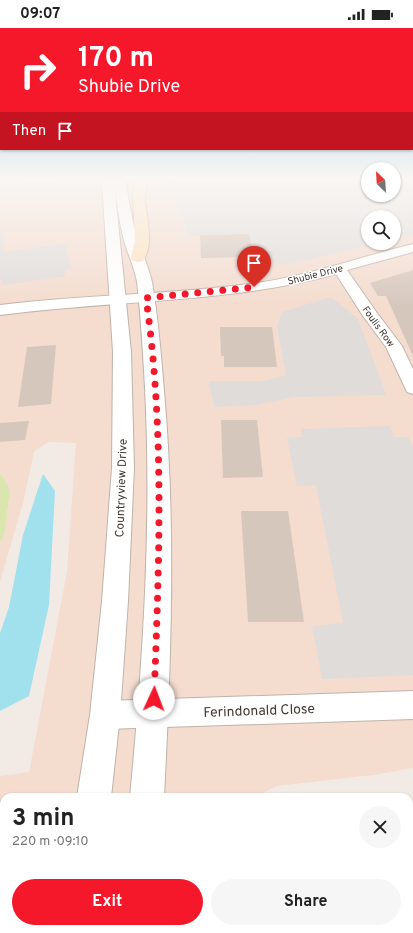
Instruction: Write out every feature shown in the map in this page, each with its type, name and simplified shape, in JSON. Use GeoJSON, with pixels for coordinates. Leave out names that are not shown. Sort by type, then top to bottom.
{"type":"FeatureCollection","features":[{"type":"Feature","properties":{"kind":"main road"},"geometry":{"type":"LineString","coordinates":[[138,258],[142,241],[141,221]]}},
{"type":"Feature","properties":{"kind":"street","name":"Countryview Drive"},"geometry":{"type":"LineString","coordinates":[[95,793],[105,715],[116,586],[123,468],[123,376],[111,221]]}},
{"type":"Feature","properties":{"kind":"street"},"geometry":{"type":"LineString","coordinates":[[127,221],[132,244],[138,258],[143,277],[146,298],[152,352],[159,464],[159,551],[153,714],[148,793]]}},
{"type":"Feature","properties":{"kind":"street","name":"Shubie Drive"},"geometry":{"type":"LineString","coordinates":[[0,310],[40,305],[146,298],[264,286],[413,248]]}},
{"type":"Feature","properties":{"kind":"street","name":"Foulis Row"},"geometry":{"type":"LineString","coordinates":[[339,268],[371,316],[394,346],[413,388]]}},
{"type":"Feature","properties":{"kind":"street","name":"Ferindonald Close"},"geometry":{"type":"LineString","coordinates":[[105,715],[413,705]]}},
{"type":"Feature","properties":{"kind":"shaded area"},"geometry":{"type":"Polygon","coordinates":[[[0,221],[361,221],[361,250],[401,250],[401,221],[413,221],[413,768],[373,775],[277,786],[262,793],[0,793],[0,776],[29,772],[67,572],[76,443],[48,442],[34,452],[23,503],[0,582],[0,543],[5,532],[10,491],[0,472],[0,221]]]}},
{"type":"Feature","properties":{"kind":"shaded area"},"geometry":{"type":"Polygon","coordinates":[[[183,221],[361,221],[361,247],[284,265],[254,257],[249,234],[188,236],[183,221]]]}},
{"type":"Feature","properties":{"kind":"shaded area"},"geometry":{"type":"Polygon","coordinates":[[[401,221],[413,221],[413,235],[401,238],[401,221]]]}},
{"type":"Feature","properties":{"kind":"shaded area"},"geometry":{"type":"Polygon","coordinates":[[[4,233],[4,252],[65,244],[72,269],[65,270],[65,276],[3,285],[2,280],[0,280],[0,234],[4,233]]]}},
{"type":"Feature","properties":{"kind":"shaded area"},"geometry":{"type":"Polygon","coordinates":[[[331,297],[358,319],[386,395],[294,397],[256,405],[214,407],[209,381],[264,381],[286,375],[277,327],[282,312],[331,297]]]}},
{"type":"Feature","properties":{"kind":"shaded area"},"geometry":{"type":"Polygon","coordinates":[[[390,426],[394,437],[409,437],[413,447],[413,675],[322,679],[312,626],[343,623],[316,485],[297,486],[287,438],[302,437],[301,429],[390,426]]]}},
{"type":"Feature","properties":{"kind":"green space"},"geometry":{"type":"Polygon","coordinates":[[[0,472],[10,490],[5,532],[0,543],[0,472]]]}},
{"type":"Feature","properties":{"kind":"water"},"geometry":{"type":"Polygon","coordinates":[[[43,474],[55,491],[49,605],[29,696],[0,711],[0,633],[9,607],[23,535],[43,474]]]}},
{"type":"Feature","properties":{"kind":"building"},"geometry":{"type":"Polygon","coordinates":[[[249,234],[254,257],[201,258],[200,235],[249,234]]]}},
{"type":"Feature","properties":{"kind":"building"},"geometry":{"type":"Polygon","coordinates":[[[413,270],[413,356],[386,296],[378,296],[370,283],[413,270]]]}},
{"type":"Feature","properties":{"kind":"building"},"geometry":{"type":"Polygon","coordinates":[[[220,327],[272,327],[277,367],[224,367],[224,356],[221,356],[220,327]]]}},
{"type":"Feature","properties":{"kind":"building"},"geometry":{"type":"Polygon","coordinates":[[[56,345],[51,404],[18,407],[27,347],[56,345]]]}},
{"type":"Feature","properties":{"kind":"building"},"geometry":{"type":"Polygon","coordinates":[[[221,420],[257,420],[263,477],[223,478],[221,420]]]}},
{"type":"Feature","properties":{"kind":"building"},"geometry":{"type":"Polygon","coordinates":[[[29,421],[25,440],[0,442],[0,423],[29,421]]]}},
{"type":"Feature","properties":{"kind":"building"},"geometry":{"type":"Polygon","coordinates":[[[241,511],[288,511],[304,622],[248,622],[241,511]]]}},
{"type":"Feature","properties":{"kind":"route"},"geometry":{"type":"LineString","coordinates":[[154,699],[160,520],[159,464],[157,416],[146,298],[254,287]]}}]}
